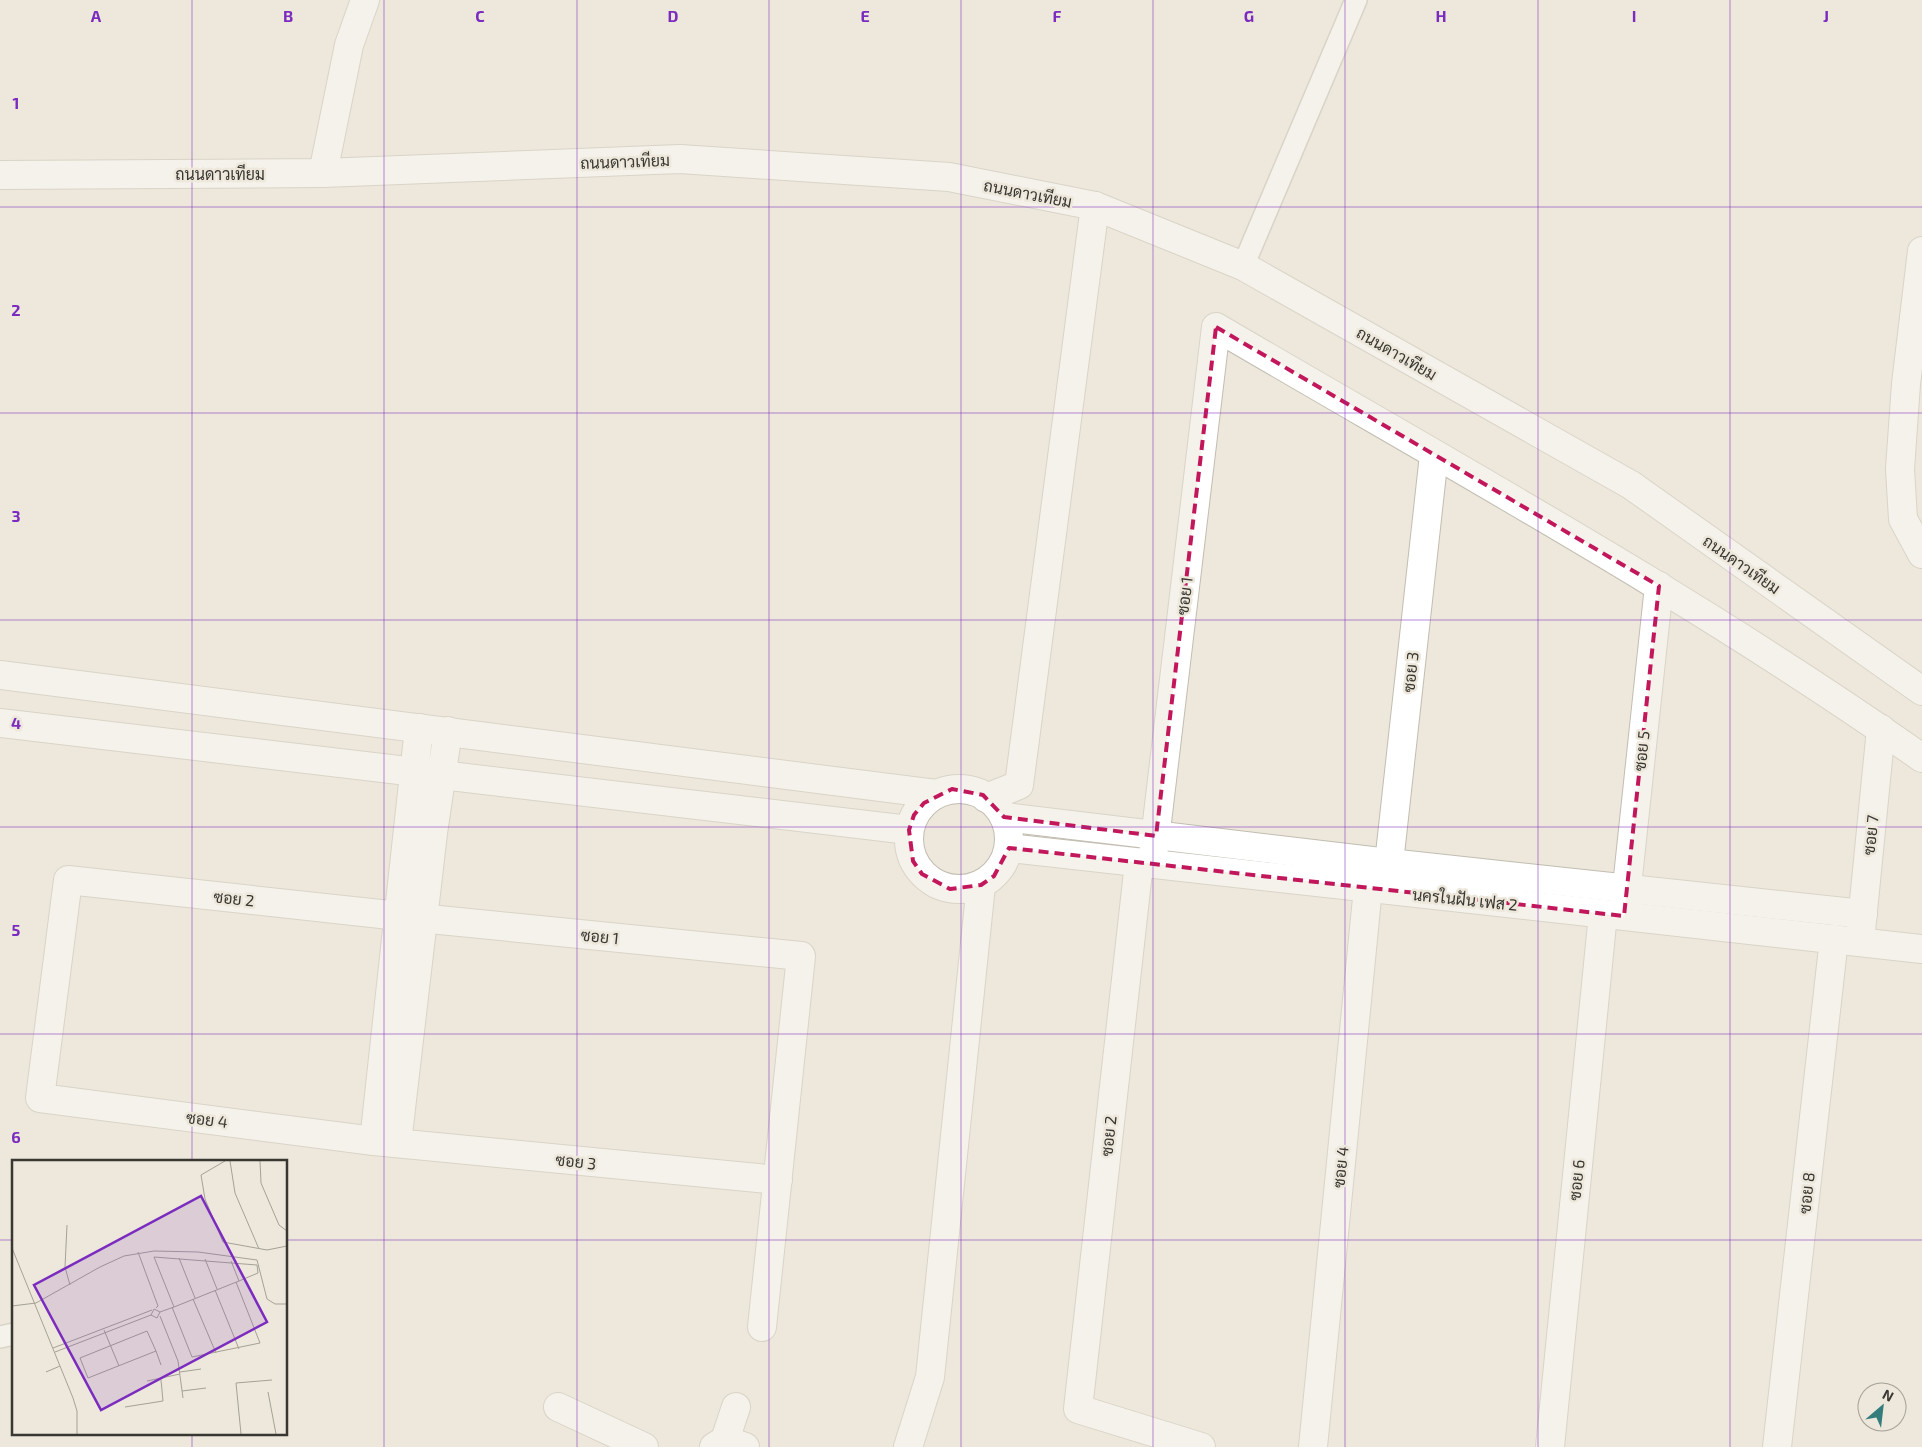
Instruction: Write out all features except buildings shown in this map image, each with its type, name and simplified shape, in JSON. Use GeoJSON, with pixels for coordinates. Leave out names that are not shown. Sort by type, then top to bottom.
{"type":"FeatureCollection","features":[{"type":"Feature","properties":{"kind":"street"},"geometry":{"type":"LineString","coordinates":[[323,173],[349,45],[365,0]]}},
{"type":"Feature","properties":{"kind":"street","name":"ถนนดาวเทียม"},"geometry":{"type":"LineString","coordinates":[[0,175],[323,173],[680,159],[949,177],[1095,206],[1243,266],[1631,485],[1922,691]]}},
{"type":"Feature","properties":{"kind":"street"},"geometry":{"type":"LineString","coordinates":[[995,808],[1019,785],[1095,206]]}},
{"type":"Feature","properties":{"kind":"street"},"geometry":{"type":"LineString","coordinates":[[1922,251],[1906,384],[1900,469],[1903,519],[1922,554]]}},
{"type":"Feature","properties":{"kind":"street","name":"ซอย 1"},"geometry":{"type":"LineString","coordinates":[[1145,864],[1156,836],[1216,327],[1434,455]]}},
{"type":"Feature","properties":{"kind":"street"},"geometry":{"type":"LineString","coordinates":[[1434,455],[1659,586],[1881,729],[1922,758]]}},
{"type":"Feature","properties":{"kind":"street","name":"ซอย 3"},"geometry":{"type":"LineString","coordinates":[[1381,880],[1434,455]]}},
{"type":"Feature","properties":{"kind":"street","name":"ซอย 5"},"geometry":{"type":"LineString","coordinates":[[1613,915],[1627,887],[1659,586]]}},
{"type":"Feature","properties":{"kind":"street"},"geometry":{"type":"LineString","coordinates":[[0,675],[936,794]]}},
{"type":"Feature","properties":{"kind":"street"},"geometry":{"type":"LineString","coordinates":[[0,723],[909,830]]}},
{"type":"Feature","properties":{"kind":"street"},"geometry":{"type":"LineString","coordinates":[[386,1142],[411,917],[414,772],[419,728]]}},
{"type":"Feature","properties":{"kind":"street","name":"ซอย 7"},"geometry":{"type":"LineString","coordinates":[[1860,942],[1881,729]]}},
{"type":"Feature","properties":{"kind":"street"},"geometry":{"type":"LineString","coordinates":[[411,917],[442,776],[448,731]]}},
{"type":"Feature","properties":{"kind":"street"},"geometry":{"type":"LineString","coordinates":[[952,790],[968,790],[983,795],[995,808],[1009,833],[1009,848],[1004,863],[994,876],[981,885],[966,889],[950,889],[935,884],[922,874],[913,861],[908,846],[909,830],[914,815],[924,802],[936,794],[952,790]]}},
{"type":"Feature","properties":{"kind":"street","name":"นครในฝัน เฟส 2"},"geometry":{"type":"LineString","coordinates":[[995,808],[1156,836],[1381,880],[1613,915],[1922,949]]}},
{"type":"Feature","properties":{"kind":"street","name":"นครในฝัน เฟส 2"},"geometry":{"type":"LineString","coordinates":[[1009,848],[1145,864],[1381,880],[1627,887],[1863,914]]}},
{"type":"Feature","properties":{"kind":"street","name":"ซอย 2"},"geometry":{"type":"LineString","coordinates":[[1145,864],[1078,1409],[1201,1447]]}},
{"type":"Feature","properties":{"kind":"street","name":"ซอย 2"},"geometry":{"type":"LineString","coordinates":[[40,1098],[68,880],[411,917]]}},
{"type":"Feature","properties":{"kind":"street","name":"ซอย 4"},"geometry":{"type":"LineString","coordinates":[[1313,1447],[1381,880]]}},
{"type":"Feature","properties":{"kind":"street"},"geometry":{"type":"LineString","coordinates":[[908,1447],[930,1378],[981,885]]}},
{"type":"Feature","properties":{"kind":"street","name":"ซอย 6"},"geometry":{"type":"LineString","coordinates":[[1550,1447],[1613,915]]}},
{"type":"Feature","properties":{"kind":"street","name":"ซอย 1"},"geometry":{"type":"LineString","coordinates":[[411,917],[802,956],[778,1180]]}},
{"type":"Feature","properties":{"kind":"street","name":"ซอย 8"},"geometry":{"type":"LineString","coordinates":[[1778,1447],[1834,939]]}},
{"type":"Feature","properties":{"kind":"street","name":"ซอย 4"},"geometry":{"type":"LineString","coordinates":[[40,1098],[386,1142]]}},
{"type":"Feature","properties":{"kind":"street","name":"ซอย 3"},"geometry":{"type":"LineString","coordinates":[[386,1142],[778,1180]]}},
{"type":"Feature","properties":{"kind":"street"},"geometry":{"type":"LineString","coordinates":[[762,1327],[778,1180]]}},
{"type":"Feature","properties":{"kind":"street"},"geometry":{"type":"LineString","coordinates":[[558,1407],[644,1447]]}},
{"type":"Feature","properties":{"kind":"street"},"geometry":{"type":"LineString","coordinates":[[728,1445],[736,1407]]}},
{"type":"Feature","properties":{"kind":"lane"},"geometry":{"type":"LineString","coordinates":[[1243,266],[1356,0]]}},
{"type":"Feature","properties":{"kind":"highlighted area"},"geometry":{"type":"Polygon","coordinates":[[[1216,327],[1659,586],[1624,916],[1009,848],[994,876],[981,885],[950,889],[922,874],[913,861],[909,830],[914,815],[924,803],[952,789],[983,795],[1004,817],[1156,836],[1216,327]]]}}]}
